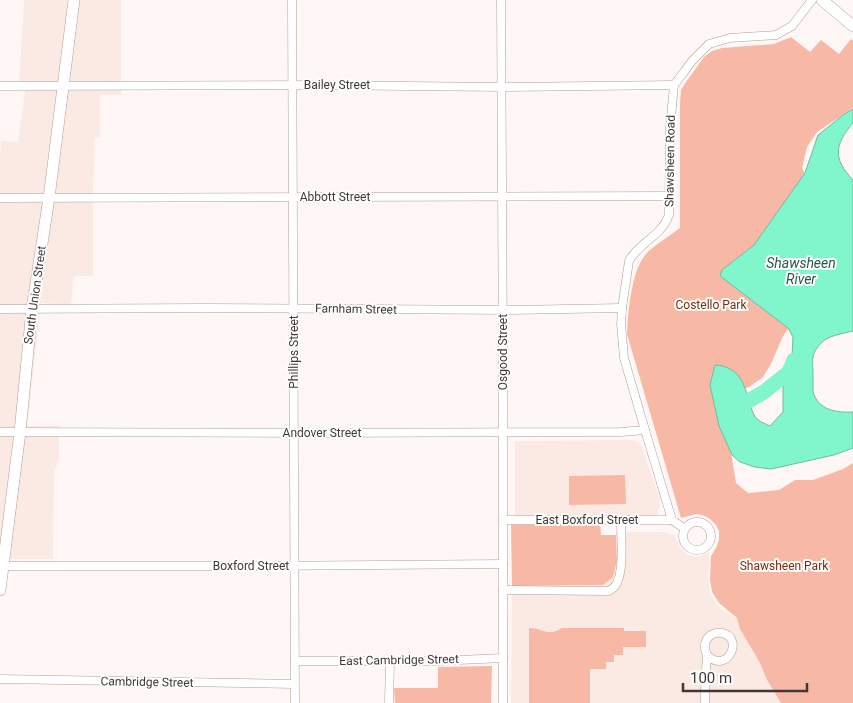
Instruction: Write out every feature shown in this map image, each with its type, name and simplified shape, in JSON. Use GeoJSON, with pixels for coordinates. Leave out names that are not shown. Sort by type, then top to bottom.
{"type":"FeatureCollection","features":[{"type":"Feature","properties":{"kind":"main road","name":"South Union Street"},"geometry":{"type":"LineString","coordinates":[[0,590],[20,432],[32,309],[49,198],[74,0]]}},
{"type":"Feature","properties":{"kind":"main road"},"geometry":{"type":"LineString","coordinates":[[822,0],[853,26]]}},
{"type":"Feature","properties":{"kind":"street","name":"Phillips Street"},"geometry":{"type":"LineString","coordinates":[[292,0],[295,703]]}},
{"type":"Feature","properties":{"kind":"street","name":"Osgood Street"},"geometry":{"type":"LineString","coordinates":[[501,0],[503,703]]}},
{"type":"Feature","properties":{"kind":"street"},"geometry":{"type":"LineString","coordinates":[[674,84],[692,61],[709,44],[730,38],[776,34],[792,26],[812,0]]}},
{"type":"Feature","properties":{"kind":"street","name":"Bailey Street"},"geometry":{"type":"LineString","coordinates":[[0,86],[292,85],[502,87],[674,84]]}},
{"type":"Feature","properties":{"kind":"street","name":"Shawsheen Road"},"geometry":{"type":"LineString","coordinates":[[672,520],[624,358],[621,324],[630,261],[633,254],[666,223],[669,215],[670,128],[674,84]]}},
{"type":"Feature","properties":{"kind":"street","name":"Abbott Street"},"geometry":{"type":"LineString","coordinates":[[0,198],[670,196]]}},
{"type":"Feature","properties":{"kind":"street","name":"Farnham Street"},"geometry":{"type":"LineString","coordinates":[[0,309],[293,308],[503,310],[622,308]]}},
{"type":"Feature","properties":{"kind":"street","name":"Andover Street"},"geometry":{"type":"LineString","coordinates":[[0,432],[621,432],[644,430]]}},
{"type":"Feature","properties":{"kind":"street","name":"East Boxford Street"},"geometry":{"type":"LineString","coordinates":[[503,520],[672,520]]}},
{"type":"Feature","properties":{"kind":"street"},"geometry":{"type":"LineString","coordinates":[[503,590],[609,591],[618,583],[621,570],[621,520]]}},
{"type":"Feature","properties":{"kind":"street"},"geometry":{"type":"LineString","coordinates":[[672,520],[685,529]]}},
{"type":"Feature","properties":{"kind":"street","name":"Boxford Street"},"geometry":{"type":"LineString","coordinates":[[2,566],[503,564]]}},
{"type":"Feature","properties":{"kind":"street"},"geometry":{"type":"LineString","coordinates":[[705,703],[707,655]]}},
{"type":"Feature","properties":{"kind":"street","name":"East Cambridge Street"},"geometry":{"type":"LineString","coordinates":[[295,661],[437,661],[503,658]]}},
{"type":"Feature","properties":{"kind":"street"},"geometry":{"type":"LineString","coordinates":[[389,703],[390,661]]}},
{"type":"Feature","properties":{"kind":"street","name":"Cambridge Street"},"geometry":{"type":"LineString","coordinates":[[0,679],[294,684]]}},
{"type":"Feature","properties":{"kind":"shaded area"},"geometry":{"type":"Polygon","coordinates":[[[24,0],[121,0],[121,95],[100,95],[100,137],[95,138],[93,276],[74,276],[71,305],[41,303],[27,426],[59,426],[59,460],[54,472],[53,559],[0,559],[0,155],[1,141],[18,142],[26,84],[19,84],[24,0]]]}},
{"type":"Feature","properties":{"kind":"shaded area"},"geometry":{"type":"Polygon","coordinates":[[[628,440],[639,442],[660,499],[657,514],[653,516],[515,516],[515,441],[628,440]]]}},
{"type":"Feature","properties":{"kind":"shaded area"},"geometry":{"type":"Polygon","coordinates":[[[616,532],[662,532],[674,535],[680,548],[688,555],[697,557],[708,552],[710,557],[708,578],[710,593],[716,604],[728,614],[737,618],[740,629],[781,703],[511,703],[512,586],[603,585],[617,560],[616,532]]]}},
{"type":"Feature","properties":{"kind":"green space","name":"Costello Park"},"geometry":{"type":"Polygon","coordinates":[[[791,37],[810,52],[821,40],[839,54],[851,39],[853,41],[853,108],[817,132],[807,147],[802,168],[810,183],[794,319],[782,338],[763,377],[749,387],[733,393],[726,421],[736,483],[748,493],[779,490],[795,480],[813,480],[843,469],[853,463],[853,703],[781,703],[740,629],[737,618],[719,603],[712,592],[710,580],[711,556],[717,546],[719,531],[710,519],[703,515],[696,514],[681,518],[627,334],[631,293],[641,261],[657,244],[680,228],[681,90],[704,57],[712,51],[722,48],[774,44],[791,37]]]}},
{"type":"Feature","properties":{"kind":"green space"},"geometry":{"type":"Polygon","coordinates":[[[625,475],[626,504],[569,505],[569,476],[625,475]]]}},
{"type":"Feature","properties":{"kind":"green space"},"geometry":{"type":"Polygon","coordinates":[[[600,523],[601,535],[616,535],[617,560],[613,577],[603,585],[512,586],[511,525],[600,523]]]}},
{"type":"Feature","properties":{"kind":"green space"},"geometry":{"type":"Polygon","coordinates":[[[529,628],[548,632],[557,631],[562,628],[624,628],[624,631],[646,631],[646,647],[623,647],[623,655],[614,655],[614,662],[606,662],[606,669],[590,669],[590,703],[529,703],[529,628]]]}},
{"type":"Feature","properties":{"kind":"green space"},"geometry":{"type":"Polygon","coordinates":[[[492,666],[491,703],[395,703],[394,688],[438,688],[438,667],[492,666]]]}},
{"type":"Feature","properties":{"kind":"water","name":"Shawsheen River"},"geometry":{"type":"Polygon","coordinates":[[[853,109],[853,123],[842,138],[838,152],[842,165],[853,180],[853,331],[824,340],[815,351],[813,391],[819,402],[828,409],[853,412],[853,448],[834,455],[771,469],[755,467],[740,462],[732,455],[719,426],[710,385],[715,365],[723,366],[735,372],[748,395],[755,417],[770,426],[783,412],[783,372],[792,357],[793,337],[788,328],[720,276],[722,270],[754,245],[805,173],[818,135],[853,109]]]}},
{"type":"Feature","properties":{"kind":"waterway","name":"Shawsheen River"},"geometry":{"type":"LineString","coordinates":[[740,417],[743,404],[764,392],[789,372],[794,360]]}},
{"type":"Feature","properties":{"kind":"park label","name":"Shawsheen Park"},"geometry":{"type":"Point","coordinates":[784,566]}}]}
